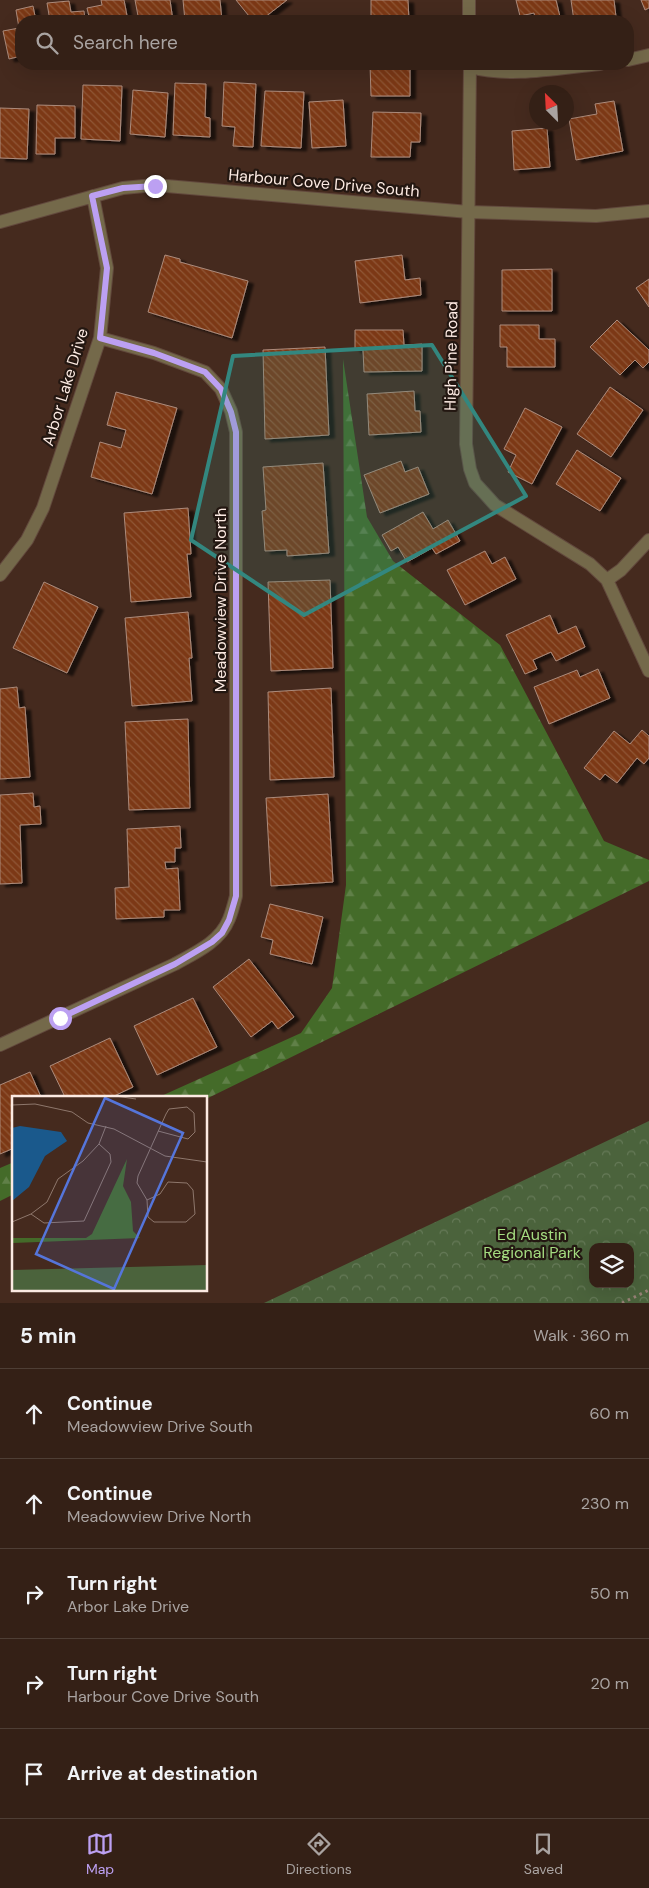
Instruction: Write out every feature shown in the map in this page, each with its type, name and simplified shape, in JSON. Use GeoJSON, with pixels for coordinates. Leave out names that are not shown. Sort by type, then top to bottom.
{"type":"FeatureCollection","features":[{"type":"Feature","properties":{"kind":"street"},"geometry":{"type":"LineString","coordinates":[[469,0],[469,15]]}},
{"type":"Feature","properties":{"kind":"street"},"geometry":{"type":"LineString","coordinates":[[634,59],[649,55]]}},
{"type":"Feature","properties":{"kind":"street","name":"High Pine Road"},"geometry":{"type":"LineString","coordinates":[[470,70],[466,444],[470,469],[475,482],[495,505],[570,550],[590,564],[607,580]]}},
{"type":"Feature","properties":{"kind":"street"},"geometry":{"type":"LineString","coordinates":[[482,70],[487,72],[539,70]]}},
{"type":"Feature","properties":{"kind":"street","name":"Harbour Cove Drive South"},"geometry":{"type":"LineString","coordinates":[[0,222],[123,188],[155,186],[469,212],[596,216],[649,211]]}},
{"type":"Feature","properties":{"kind":"street","name":"Arbor Lake Drive"},"geometry":{"type":"LineString","coordinates":[[0,574],[27,540],[43,508],[100,338],[107,268],[92,196]]}},
{"type":"Feature","properties":{"kind":"street","name":"Meadowview Drive North"},"geometry":{"type":"LineString","coordinates":[[0,1044],[175,964],[212,942],[222,933],[229,920],[236,896],[236,432],[231,412],[221,389],[205,372],[154,353],[100,338]]}},
{"type":"Feature","properties":{"kind":"street"},"geometry":{"type":"LineString","coordinates":[[649,540],[621,570],[607,580],[649,671]]}},
{"type":"Feature","properties":{"kind":"path"},"geometry":{"type":"LineString","coordinates":[[622,1303],[649,1290]]}},
{"type":"Feature","properties":{"kind":"highlighted area"},"geometry":{"type":"Polygon","coordinates":[[[432,345],[526,496],[304,615],[191,540],[233,356],[432,345]]]}},
{"type":"Feature","properties":{"kind":"green space"},"geometry":{"type":"Polygon","coordinates":[[[343,359],[367,517],[393,561],[500,645],[604,841],[649,860],[649,881],[208,1098],[208,1096],[161,1096],[301,1033],[332,988],[346,885],[343,359]]]}},
{"type":"Feature","properties":{"kind":"green space","name":"Ed Austin Regional Park"},"geometry":{"type":"Polygon","coordinates":[[[649,1121],[649,1303],[264,1303],[649,1121]]]}},
{"type":"Feature","properties":{"kind":"green space"},"geometry":{"type":"Polygon","coordinates":[[[12,1163],[12,1195],[0,1201],[0,1168],[12,1163]]]}},
{"type":"Feature","properties":{"kind":"building"},"geometry":{"type":"Polygon","coordinates":[[[101,0],[124,0],[127,15],[89,15],[87,8],[102,5],[101,0]]]}},
{"type":"Feature","properties":{"kind":"building"},"geometry":{"type":"Polygon","coordinates":[[[135,0],[170,0],[172,15],[138,15],[135,0]]]}},
{"type":"Feature","properties":{"kind":"building"},"geometry":{"type":"Polygon","coordinates":[[[183,0],[220,0],[221,15],[184,15],[183,0]]]}},
{"type":"Feature","properties":{"kind":"building"},"geometry":{"type":"Polygon","coordinates":[[[236,0],[287,0],[268,15],[248,15],[236,0]]]}},
{"type":"Feature","properties":{"kind":"building"},"geometry":{"type":"Polygon","coordinates":[[[371,0],[408,0],[409,15],[371,15],[371,0]]]}},
{"type":"Feature","properties":{"kind":"building"},"geometry":{"type":"Polygon","coordinates":[[[516,0],[556,0],[560,15],[534,15],[534,13],[520,15],[516,0]]]}},
{"type":"Feature","properties":{"kind":"building"},"geometry":{"type":"Polygon","coordinates":[[[571,0],[614,0],[616,15],[573,15],[571,0]]]}},
{"type":"Feature","properties":{"kind":"building"},"geometry":{"type":"Polygon","coordinates":[[[641,0],[649,0],[649,8],[645,10],[641,0]]]}},
{"type":"Feature","properties":{"kind":"building"},"geometry":{"type":"Polygon","coordinates":[[[69,1],[71,12],[84,11],[84,15],[49,15],[47,3],[69,1]]]}},
{"type":"Feature","properties":{"kind":"building"},"geometry":{"type":"Polygon","coordinates":[[[33,6],[35,15],[17,15],[16,10],[33,6]]]}},
{"type":"Feature","properties":{"kind":"building"},"geometry":{"type":"Polygon","coordinates":[[[15,29],[15,58],[9,59],[3,31],[15,29]]]}},
{"type":"Feature","properties":{"kind":"building"},"geometry":{"type":"Polygon","coordinates":[[[370,70],[410,70],[410,96],[371,96],[370,70]]]}},
{"type":"Feature","properties":{"kind":"building"},"geometry":{"type":"Polygon","coordinates":[[[224,82],[256,84],[253,147],[233,146],[235,127],[222,126],[224,82]]]}},
{"type":"Feature","properties":{"kind":"building"},"geometry":{"type":"Polygon","coordinates":[[[175,83],[206,84],[205,117],[210,118],[210,137],[173,135],[175,83]]]}},
{"type":"Feature","properties":{"kind":"building"},"geometry":{"type":"Polygon","coordinates":[[[83,85],[122,86],[120,141],[81,139],[83,85]]]}},
{"type":"Feature","properties":{"kind":"building"},"geometry":{"type":"Polygon","coordinates":[[[133,90],[168,93],[165,137],[130,134],[133,90]]]}},
{"type":"Feature","properties":{"kind":"building"},"geometry":{"type":"Polygon","coordinates":[[[265,91],[304,92],[301,148],[261,146],[265,91]]]}},
{"type":"Feature","properties":{"kind":"building"},"geometry":{"type":"Polygon","coordinates":[[[343,100],[346,146],[312,148],[309,102],[343,100]]]}},
{"type":"Feature","properties":{"kind":"building"},"geometry":{"type":"Polygon","coordinates":[[[614,101],[623,151],[576,160],[571,130],[574,130],[574,118],[597,114],[595,104],[614,101]]]}},
{"type":"Feature","properties":{"kind":"building"},"geometry":{"type":"Polygon","coordinates":[[[37,105],[75,106],[75,138],[55,138],[55,154],[36,154],[37,105]]]}},
{"type":"Feature","properties":{"kind":"building"},"geometry":{"type":"Polygon","coordinates":[[[0,108],[29,109],[27,159],[0,158],[0,108]]]}},
{"type":"Feature","properties":{"kind":"building"},"geometry":{"type":"Polygon","coordinates":[[[373,112],[421,113],[420,142],[411,142],[410,157],[371,157],[373,112]]]}},
{"type":"Feature","properties":{"kind":"building"},"geometry":{"type":"Polygon","coordinates":[[[547,130],[550,167],[514,170],[512,131],[547,130]]]}},
{"type":"Feature","properties":{"kind":"building"},"geometry":{"type":"Polygon","coordinates":[[[165,255],[180,259],[180,262],[248,281],[232,338],[148,312],[165,255]]]}},
{"type":"Feature","properties":{"kind":"building"},"geometry":{"type":"Polygon","coordinates":[[[402,255],[405,280],[420,278],[421,295],[360,303],[355,261],[402,255]]]}},
{"type":"Feature","properties":{"kind":"building"},"geometry":{"type":"Polygon","coordinates":[[[552,269],[552,311],[502,311],[502,270],[552,269]]]}},
{"type":"Feature","properties":{"kind":"building"},"geometry":{"type":"Polygon","coordinates":[[[649,279],[649,307],[636,288],[649,279]]]}},
{"type":"Feature","properties":{"kind":"building"},"geometry":{"type":"Polygon","coordinates":[[[617,320],[649,350],[649,362],[643,368],[635,360],[620,375],[590,347],[617,320]]]}},
{"type":"Feature","properties":{"kind":"building"},"geometry":{"type":"Polygon","coordinates":[[[500,325],[539,325],[539,339],[555,339],[555,367],[507,367],[507,347],[500,347],[500,325]]]}},
{"type":"Feature","properties":{"kind":"building"},"geometry":{"type":"Polygon","coordinates":[[[355,330],[403,330],[404,345],[422,344],[422,371],[364,372],[363,350],[355,350],[355,330]]]}},
{"type":"Feature","properties":{"kind":"building"},"geometry":{"type":"Polygon","coordinates":[[[325,347],[329,435],[265,439],[263,350],[325,347]]]}},
{"type":"Feature","properties":{"kind":"building"},"geometry":{"type":"Polygon","coordinates":[[[610,387],[643,410],[611,457],[577,434],[610,387]]]}},
{"type":"Feature","properties":{"kind":"building"},"geometry":{"type":"Polygon","coordinates":[[[414,391],[415,411],[420,411],[421,432],[369,435],[367,394],[414,391]]]}},
{"type":"Feature","properties":{"kind":"building"},"geometry":{"type":"Polygon","coordinates":[[[116,392],[177,408],[152,494],[91,477],[100,442],[121,448],[126,430],[107,425],[116,392]]]}},
{"type":"Feature","properties":{"kind":"building"},"geometry":{"type":"Polygon","coordinates":[[[525,408],[562,427],[532,484],[508,472],[516,455],[504,449],[525,408]]]}},
{"type":"Feature","properties":{"kind":"building"},"geometry":{"type":"Polygon","coordinates":[[[577,450],[621,478],[600,511],[556,484],[577,450]]]}},
{"type":"Feature","properties":{"kind":"building"},"geometry":{"type":"Polygon","coordinates":[[[401,461],[405,472],[418,467],[429,494],[380,513],[364,475],[401,461]]]}},
{"type":"Feature","properties":{"kind":"building"},"geometry":{"type":"Polygon","coordinates":[[[323,463],[329,553],[287,556],[287,550],[265,551],[262,511],[266,510],[263,467],[323,463]]]}},
{"type":"Feature","properties":{"kind":"building"},"geometry":{"type":"Polygon","coordinates":[[[188,508],[191,554],[187,554],[191,597],[131,602],[124,513],[188,508]]]}},
{"type":"Feature","properties":{"kind":"building"},"geometry":{"type":"Polygon","coordinates":[[[423,512],[433,529],[448,520],[460,541],[436,554],[432,548],[407,562],[398,547],[391,551],[382,535],[423,512]]]}},
{"type":"Feature","properties":{"kind":"building"},"geometry":{"type":"Polygon","coordinates":[[[485,551],[492,564],[505,557],[516,579],[465,605],[447,570],[485,551]]]}},
{"type":"Feature","properties":{"kind":"building"},"geometry":{"type":"Polygon","coordinates":[[[330,580],[333,668],[271,671],[268,582],[330,580]]]}},
{"type":"Feature","properties":{"kind":"building"},"geometry":{"type":"Polygon","coordinates":[[[44,582],[98,607],[67,673],[13,648],[44,582]]]}},
{"type":"Feature","properties":{"kind":"building"},"geometry":{"type":"Polygon","coordinates":[[[188,612],[192,658],[189,658],[192,701],[132,706],[125,618],[188,612]]]}},
{"type":"Feature","properties":{"kind":"building"},"geometry":{"type":"Polygon","coordinates":[[[550,615],[558,634],[576,626],[585,647],[556,661],[551,652],[533,660],[537,669],[525,674],[506,635],[550,615]]]}},
{"type":"Feature","properties":{"kind":"building"},"geometry":{"type":"Polygon","coordinates":[[[598,669],[610,698],[549,724],[534,687],[577,670],[580,677],[598,669]]]}},
{"type":"Feature","properties":{"kind":"building"},"geometry":{"type":"Polygon","coordinates":[[[17,687],[19,708],[25,707],[30,777],[0,779],[0,689],[17,687]]]}},
{"type":"Feature","properties":{"kind":"building"},"geometry":{"type":"Polygon","coordinates":[[[331,688],[334,777],[270,780],[268,692],[331,688]]]}},
{"type":"Feature","properties":{"kind":"building"},"geometry":{"type":"Polygon","coordinates":[[[188,719],[190,808],[129,810],[125,722],[188,719]]]}},
{"type":"Feature","properties":{"kind":"building"},"geometry":{"type":"Polygon","coordinates":[[[642,730],[649,736],[649,758],[644,764],[637,758],[617,783],[605,774],[600,780],[584,768],[614,731],[630,744],[642,730]]]}},
{"type":"Feature","properties":{"kind":"building"},"geometry":{"type":"Polygon","coordinates":[[[33,793],[34,807],[40,806],[41,824],[20,825],[22,883],[0,884],[0,795],[33,793]]]}},
{"type":"Feature","properties":{"kind":"building"},"geometry":{"type":"Polygon","coordinates":[[[328,794],[333,882],[271,886],[266,798],[328,794]]]}},
{"type":"Feature","properties":{"kind":"building"},"geometry":{"type":"Polygon","coordinates":[[[180,826],[181,848],[175,848],[175,862],[165,862],[166,869],[178,868],[180,910],[164,910],[164,917],[116,919],[115,888],[129,887],[127,829],[180,826]]]}},
{"type":"Feature","properties":{"kind":"building"},"geometry":{"type":"Polygon","coordinates":[[[270,904],[323,917],[312,964],[270,954],[273,940],[261,937],[270,904]]]}},
{"type":"Feature","properties":{"kind":"building"},"geometry":{"type":"Polygon","coordinates":[[[249,959],[294,1017],[278,1029],[272,1021],[251,1037],[213,987],[249,959]]]}},
{"type":"Feature","properties":{"kind":"building"},"geometry":{"type":"Polygon","coordinates":[[[193,998],[217,1047],[157,1075],[134,1026],[193,998]]]}},
{"type":"Feature","properties":{"kind":"building"},"geometry":{"type":"Polygon","coordinates":[[[110,1038],[133,1087],[114,1096],[65,1096],[50,1066],[110,1038]]]}},
{"type":"Feature","properties":{"kind":"building"},"geometry":{"type":"Polygon","coordinates":[[[30,1072],[41,1096],[12,1096],[12,1149],[0,1154],[0,1085],[30,1072]]]}},
{"type":"Feature","properties":{"kind":"route"},"geometry":{"type":"LineString","coordinates":[[60,1018],[175,964],[212,942],[222,933],[229,920],[236,896],[236,432],[231,412],[221,389],[205,372],[154,353],[100,338],[107,268],[92,196],[123,188],[155,186]]}}]}
